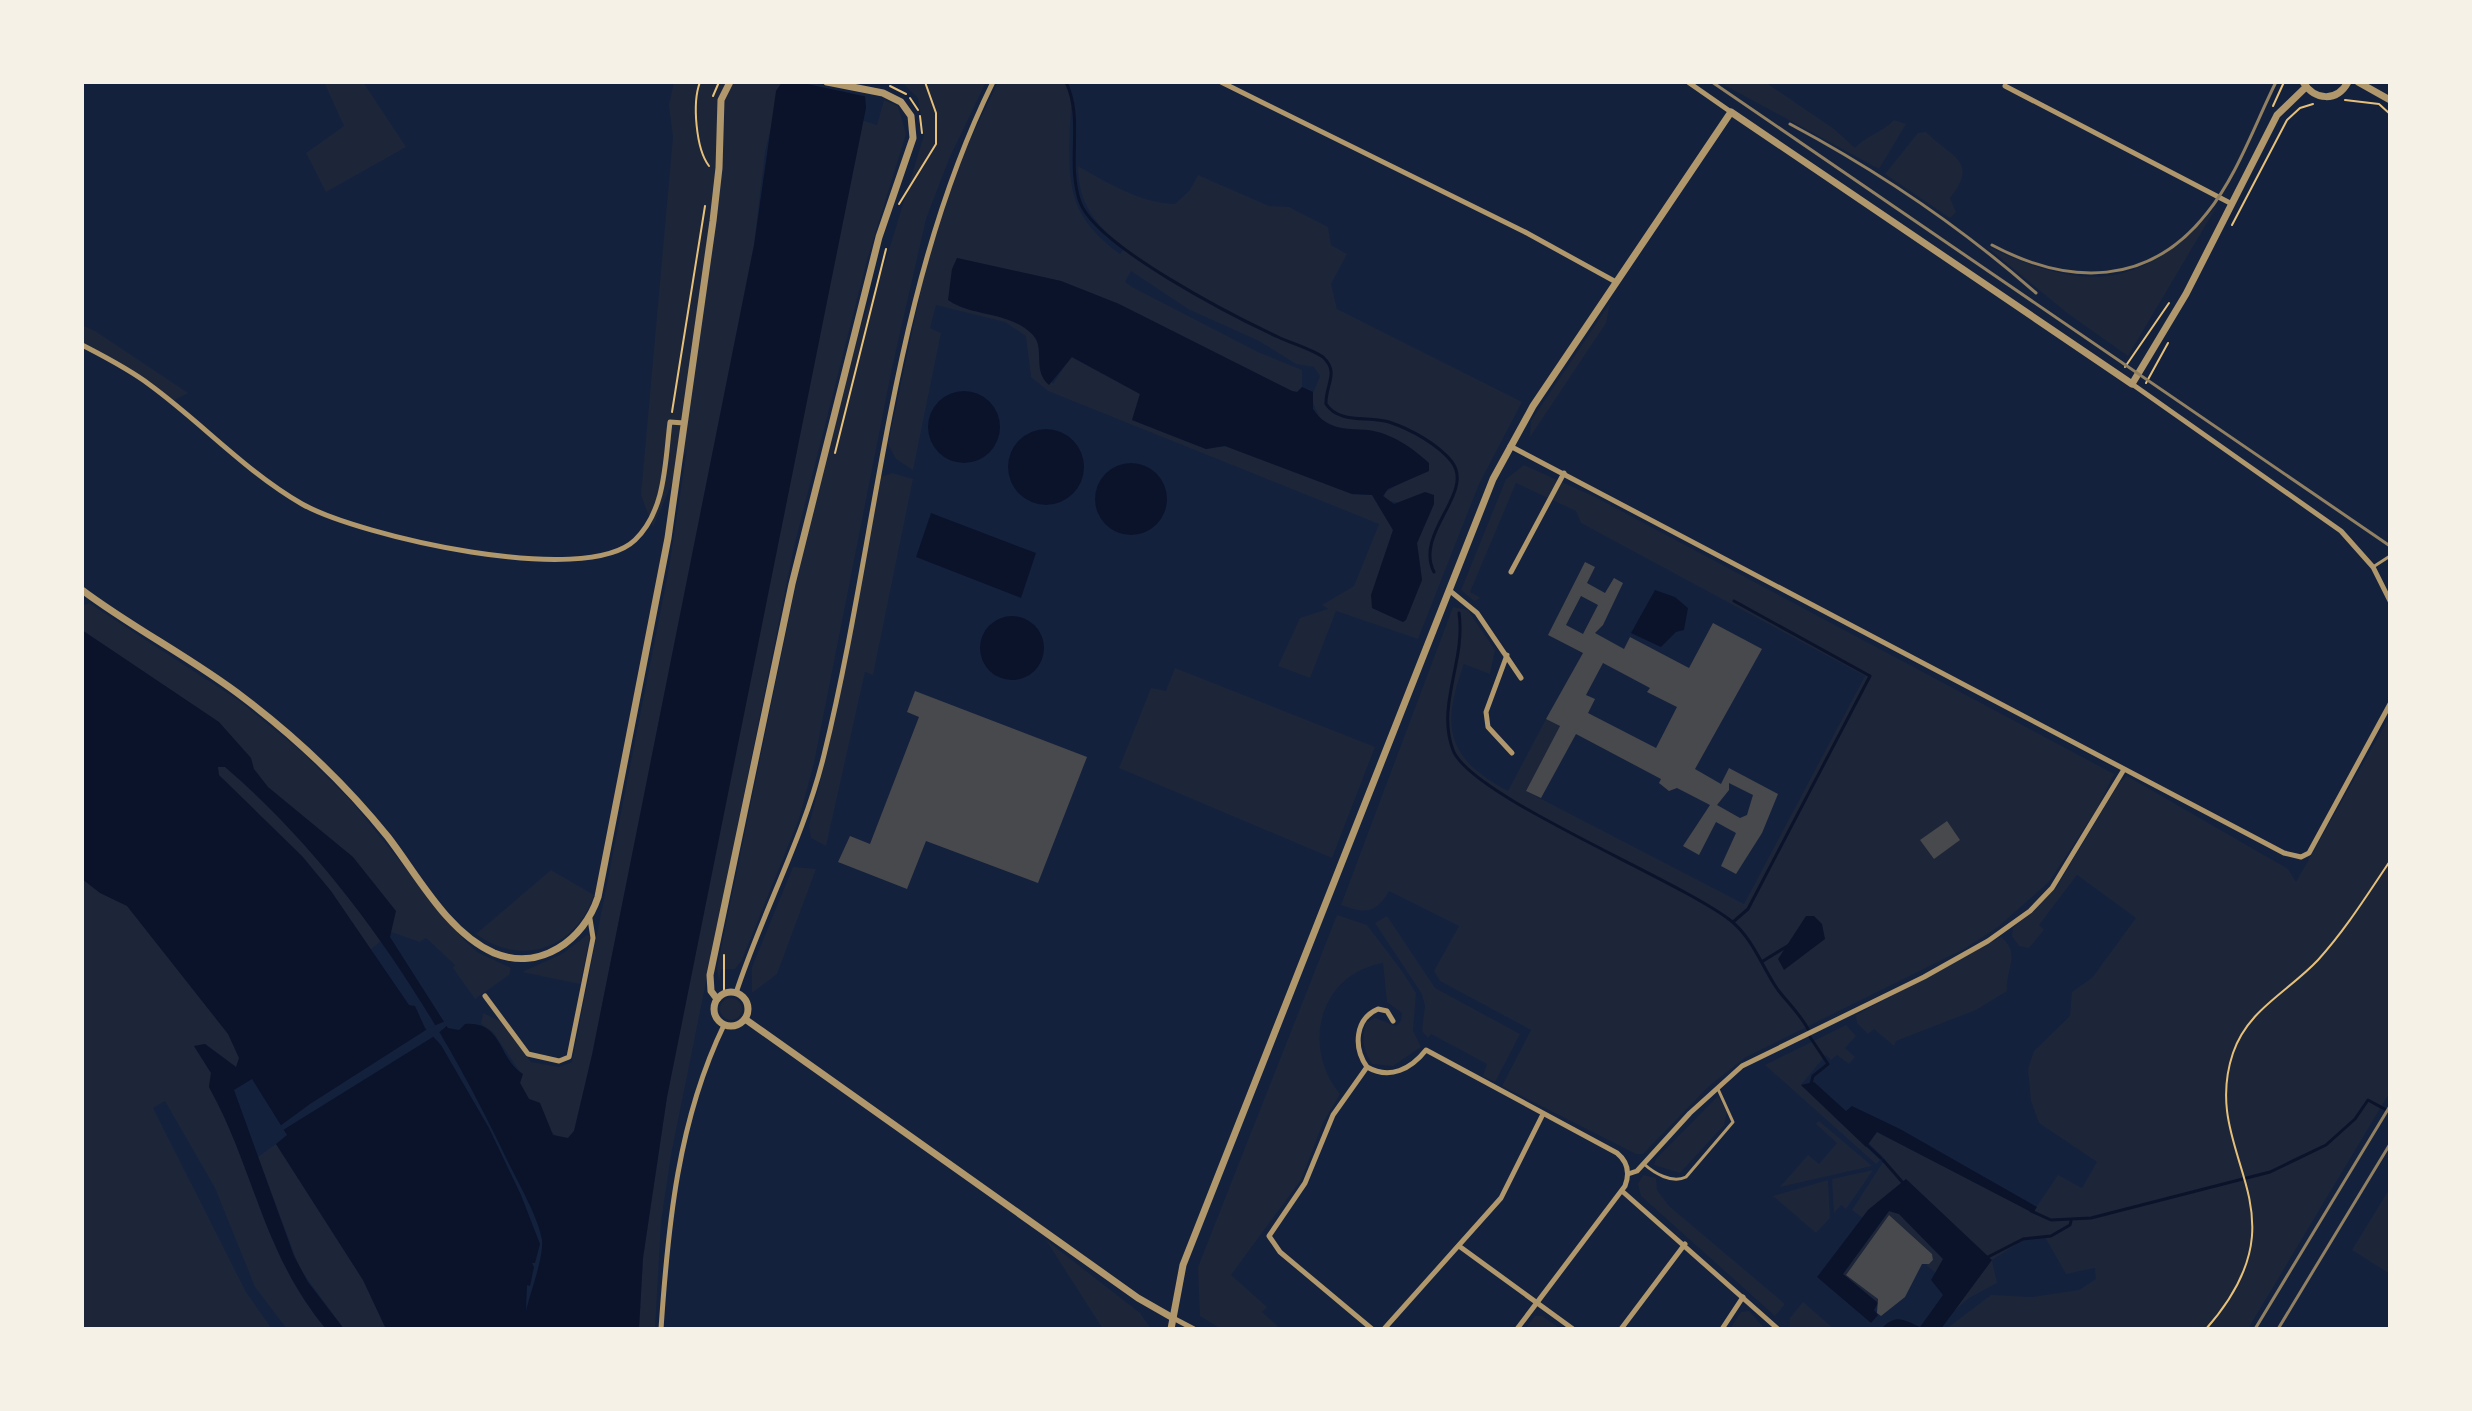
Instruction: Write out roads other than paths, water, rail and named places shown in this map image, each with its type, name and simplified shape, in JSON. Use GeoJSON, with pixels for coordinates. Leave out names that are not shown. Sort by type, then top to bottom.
{"type":"FeatureCollection","features":[{"type":"Feature","properties":{"kind":"street"},"geometry":{"type":"LineString","coordinates":[[82,590],[243,697],[304,747],[356,799],[447,916],[481,946],[510,957],[534,957],[560,949],[580,933],[590,919],[598,897],[656,607],[685,423],[719,168],[721,100],[730,82]]}},
{"type":"Feature","properties":{"kind":"street"},"geometry":{"type":"LineString","coordinates":[[736,993],[721,996],[710,988],[710,975],[785,611],[879,237],[913,138],[907,108],[883,93],[827,82]]}},
{"type":"Feature","properties":{"kind":"street"},"geometry":{"type":"LineString","coordinates":[[736,993],[815,789],[922,274],[953,171],[993,82]]}},
{"type":"Feature","properties":{"kind":"street"},"geometry":{"type":"LineString","coordinates":[[1221,82],[1525,232],[1616,282]]}},
{"type":"Feature","properties":{"kind":"street"},"geometry":{"type":"LineString","coordinates":[[1688,82],[2328,520],[2373,567],[2390,601]]}},
{"type":"Feature","properties":{"kind":"street"},"geometry":{"type":"LineString","coordinates":[[2132,384],[2233,204],[2277,115],[2305,85],[2314,94],[2328,97],[2342,91],[2348,82]]}},
{"type":"Feature","properties":{"kind":"street"},"geometry":{"type":"LineString","coordinates":[[2358,82],[2390,100]]}},
{"type":"Feature","properties":{"kind":"street"},"geometry":{"type":"LineString","coordinates":[[2005,86],[2233,204]]}},
{"type":"Feature","properties":{"kind":"street"},"geometry":{"type":"LineString","coordinates":[[1171,1329],[1183,1265],[1449,590],[1510,446],[1731,112]]}},
{"type":"Feature","properties":{"kind":"street"},"geometry":{"type":"LineString","coordinates":[[82,345],[149,384],[229,453],[306,506],[376,533],[442,547],[578,561],[623,549],[643,532],[655,512],[670,422],[685,423]]}},
{"type":"Feature","properties":{"kind":"street"},"geometry":{"type":"LineString","coordinates":[[1510,446],[2284,853],[2301,857],[2309,853],[2390,704]]}},
{"type":"Feature","properties":{"kind":"street"},"geometry":{"type":"LineString","coordinates":[[1511,572],[1564,473]]}},
{"type":"Feature","properties":{"kind":"street"},"geometry":{"type":"LineString","coordinates":[[1449,590],[1477,613],[1521,678]]}},
{"type":"Feature","properties":{"kind":"street"},"geometry":{"type":"LineString","coordinates":[[1507,654],[1486,712],[1488,727],[1512,753]]}},
{"type":"Feature","properties":{"kind":"street"},"geometry":{"type":"LineString","coordinates":[[1628,1174],[1644,1164],[1716,1087],[1757,1057],[1924,977],[2011,926],[2052,888],[2124,771]]}},
{"type":"Feature","properties":{"kind":"street"},"geometry":{"type":"LineString","coordinates":[[485,996],[528,1054],[559,1061],[569,1057],[593,938],[590,919]]}},
{"type":"Feature","properties":{"kind":"street"},"geometry":{"type":"LineString","coordinates":[[724,1025],[736,1025],[745,1019],[747,1003],[736,993]]}},
{"type":"Feature","properties":{"kind":"street"},"geometry":{"type":"LineString","coordinates":[[721,996],[714,1012],[724,1025]]}},
{"type":"Feature","properties":{"kind":"street"},"geometry":{"type":"LineString","coordinates":[[1393,1021],[1387,1011],[1378,1009],[1361,1023],[1358,1042],[1367,1067],[1375,1071],[1400,1071],[1411,1067],[1426,1050],[1617,1153],[1625,1162],[1628,1174],[1622,1191],[1517,1329]]}},
{"type":"Feature","properties":{"kind":"street"},"geometry":{"type":"LineString","coordinates":[[745,1019],[1138,1298],[1194,1329]]}},
{"type":"Feature","properties":{"kind":"street"},"geometry":{"type":"LineString","coordinates":[[661,1329],[675,1184],[697,1097],[724,1025]]}},
{"type":"Feature","properties":{"kind":"street"},"geometry":{"type":"LineString","coordinates":[[1367,1067],[1333,1115],[1305,1183],[1269,1238],[1280,1252],[1372,1329]]}},
{"type":"Feature","properties":{"kind":"street"},"geometry":{"type":"LineString","coordinates":[[1384,1329],[1501,1198],[1543,1114]]}},
{"type":"Feature","properties":{"kind":"street"},"geometry":{"type":"LineString","coordinates":[[1622,1191],[1776,1328]]}},
{"type":"Feature","properties":{"kind":"street"},"geometry":{"type":"LineString","coordinates":[[1621,1329],[1685,1244]]}},
{"type":"Feature","properties":{"kind":"street"},"geometry":{"type":"LineString","coordinates":[[1459,1246],[1573,1329]]}},
{"type":"Feature","properties":{"kind":"street"},"geometry":{"type":"LineString","coordinates":[[1722,1329],[1743,1297]]}},
{"type":"Feature","properties":{"kind":"lane"},"geometry":{"type":"LineString","coordinates":[[2373,567],[2390,556]]}},
{"type":"Feature","properties":{"kind":"lane"},"geometry":{"type":"LineString","coordinates":[[1644,1164],[1658,1174],[1679,1180],[1686,1177],[1733,1122],[1732,1114],[1716,1087]]}},
{"type":"Feature","properties":{"kind":"waterway"},"geometry":{"type":"LineString","coordinates":[[1066,82],[1074,111],[1076,187],[1080,202],[1091,220],[1138,259],[1200,297],[1323,357],[1330,368],[1326,404],[1332,410],[1346,417],[1381,420],[1406,429],[1431,443],[1452,462],[1457,474],[1456,487],[1432,543],[1430,557],[1434,572]]}},
{"type":"Feature","properties":{"kind":"waterway"},"geometry":{"type":"LineString","coordinates":[[1733,922],[1748,909],[1870,676],[1734,601]]}},
{"type":"Feature","properties":{"kind":"waterway"},"geometry":{"type":"LineString","coordinates":[[1459,613],[1459,648],[1448,716],[1453,750],[1468,769],[1534,813],[1704,903],[1730,920],[1745,935],[1778,990],[1808,1029]]}},
{"type":"Feature","properties":{"kind":"waterway"},"geometry":{"type":"LineString","coordinates":[[1763,961],[1789,945]]}},
{"type":"Feature","properties":{"kind":"waterway"},"geometry":{"type":"LineString","coordinates":[[1810,1037],[1828,1064],[1813,1076],[1811,1084]]}},
{"type":"Feature","properties":{"kind":"waterway"},"geometry":{"type":"LineString","coordinates":[[2031,1211],[2051,1220],[2091,1218],[2270,1172],[2326,1145],[2355,1119],[2368,1100],[2390,1112]]}},
{"type":"Feature","properties":{"kind":"waterway"},"geometry":{"type":"LineString","coordinates":[[1866,1144],[1881,1158]]}},
{"type":"Feature","properties":{"kind":"waterway"},"geometry":{"type":"LineString","coordinates":[[1883,1160],[1904,1184]]}},
{"type":"Feature","properties":{"kind":"waterway"},"geometry":{"type":"LineString","coordinates":[[1986,1258],[2023,1239],[2051,1236],[2070,1225],[2071,1221]]}},
{"type":"Feature","properties":{"kind":"railway"},"geometry":{"type":"LineString","coordinates":[[1712,82],[2390,546]]}},
{"type":"Feature","properties":{"kind":"railway"},"geometry":{"type":"LineString","coordinates":[[1992,245],[2050,268],[2079,272],[2107,272],[2134,266],[2160,255],[2184,237],[2218,198],[2276,82]]}},
{"type":"Feature","properties":{"kind":"railway"},"geometry":{"type":"LineString","coordinates":[[1790,124],[1918,201],[2036,293]]}},
{"type":"Feature","properties":{"kind":"railway"},"geometry":{"type":"LineString","coordinates":[[2255,1329],[2390,1106]]}},
{"type":"Feature","properties":{"kind":"railway"},"geometry":{"type":"LineString","coordinates":[[2278,1329],[2390,1144]]}}]}
